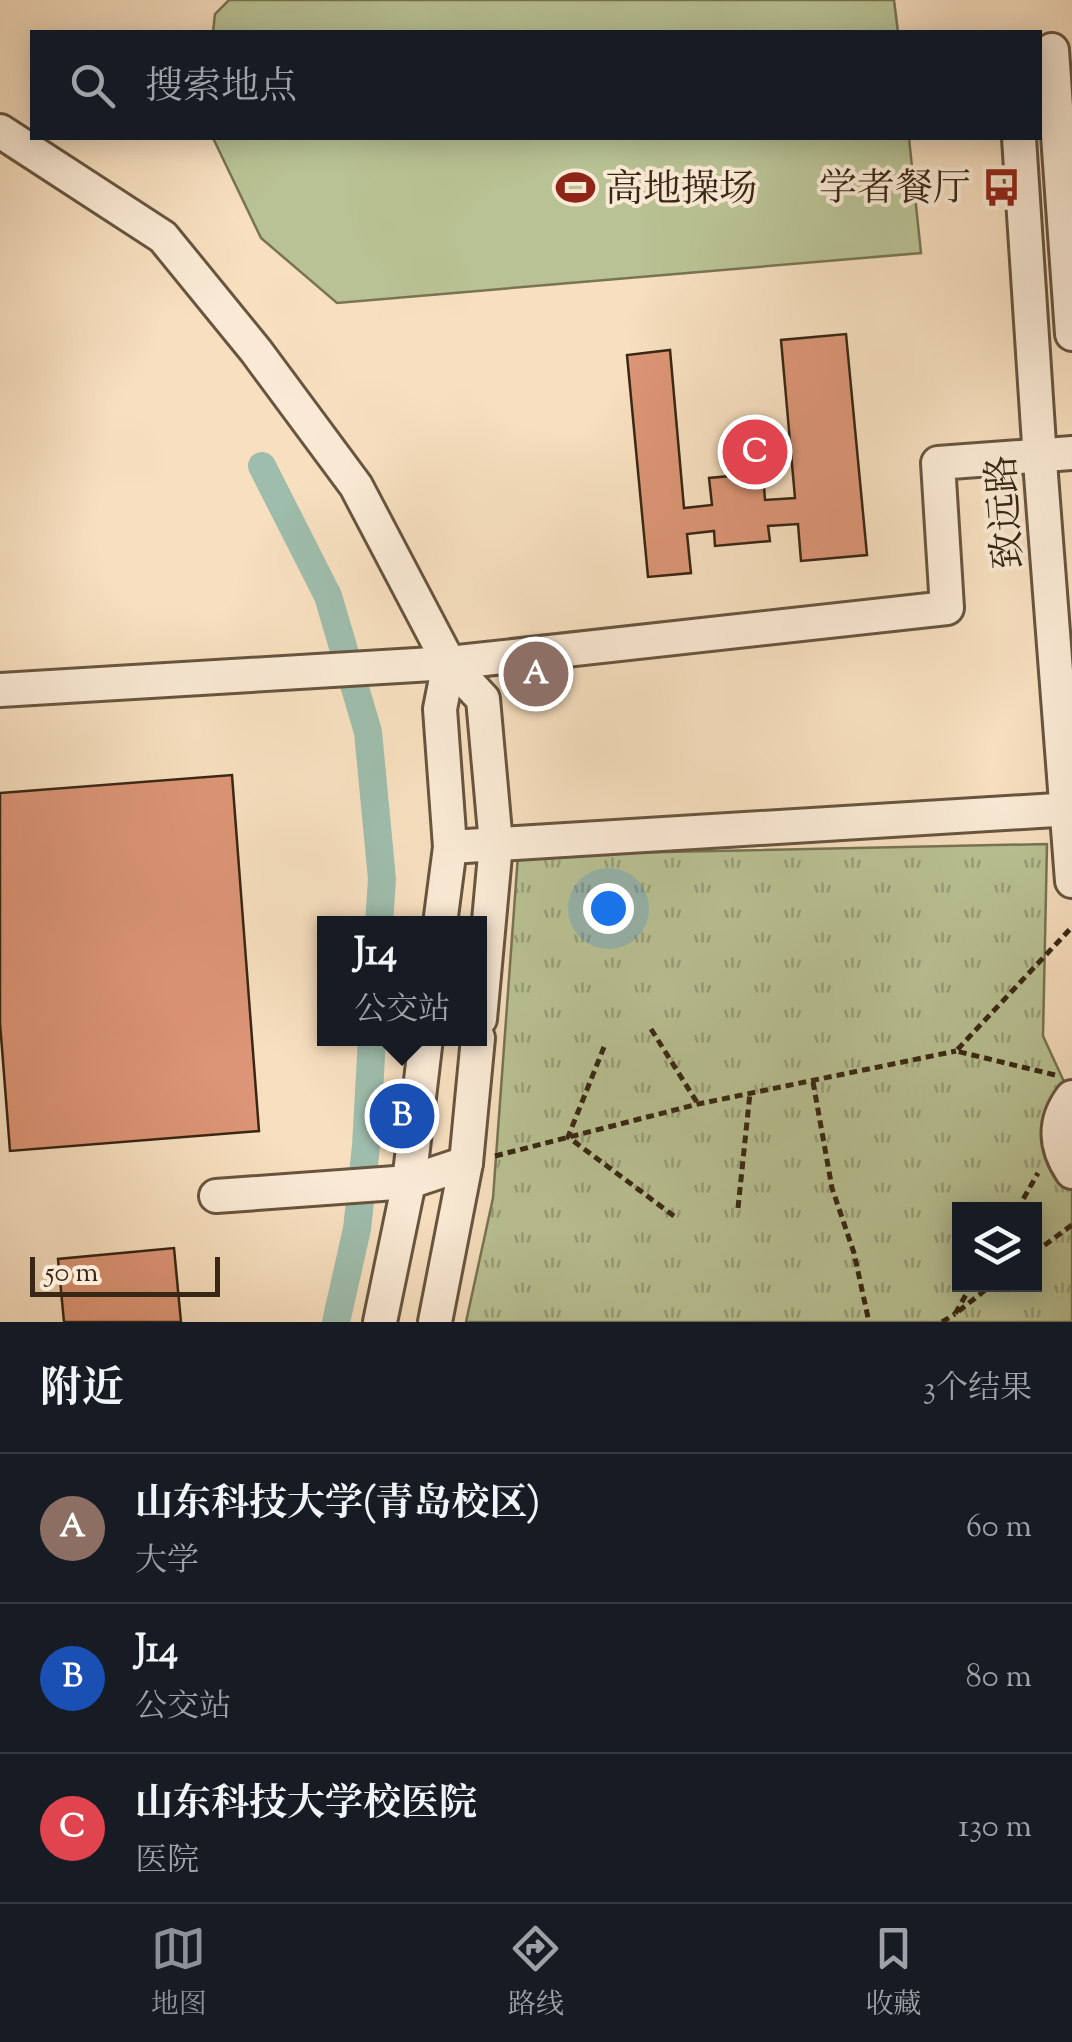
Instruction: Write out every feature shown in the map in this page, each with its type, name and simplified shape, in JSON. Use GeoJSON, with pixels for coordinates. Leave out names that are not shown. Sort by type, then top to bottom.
{"type":"FeatureCollection","features":[{"type":"Feature","properties":{"kind":"lane"},"geometry":{"type":"LineString","coordinates":[[1055,49],[1072,334]]}},
{"type":"Feature","properties":{"kind":"lane"},"geometry":{"type":"LineString","coordinates":[[0,131],[163,237],[256,351],[356,486],[449,663],[484,698],[496,844],[487,942]]}},
{"type":"Feature","properties":{"kind":"lane","name":"致远路"},"geometry":{"type":"LineString","coordinates":[[1019,140],[1056,454],[1072,881]]}},
{"type":"Feature","properties":{"kind":"lane"},"geometry":{"type":"LineString","coordinates":[[0,690],[449,663],[946,608],[938,463],[1056,454]]}},
{"type":"Feature","properties":{"kind":"lane"},"geometry":{"type":"LineString","coordinates":[[441,916],[450,846],[440,709],[449,663]]}},
{"type":"Feature","properties":{"kind":"lane"},"geometry":{"type":"LineString","coordinates":[[450,846],[1069,809]]}},
{"type":"Feature","properties":{"kind":"lane"},"geometry":{"type":"LineString","coordinates":[[380,1322],[393,1183],[424,1046]]}},
{"type":"Feature","properties":{"kind":"lane"},"geometry":{"type":"LineString","coordinates":[[434,1322],[466,1163],[477,1046]]}},
{"type":"Feature","properties":{"kind":"lane"},"geometry":{"type":"LineString","coordinates":[[1072,1097],[1064,1107],[1058,1140],[1062,1157],[1072,1172]]}},
{"type":"Feature","properties":{"kind":"lane"},"geometry":{"type":"LineString","coordinates":[[216,1196],[393,1183],[466,1163]]}},
{"type":"Feature","properties":{"kind":"path"},"geometry":{"type":"LineString","coordinates":[[956,1051],[1072,927]]}},
{"type":"Feature","properties":{"kind":"path"},"geometry":{"type":"LineString","coordinates":[[650,1029],[698,1104]]}},
{"type":"Feature","properties":{"kind":"path"},"geometry":{"type":"LineString","coordinates":[[568,1137],[604,1048]]}},
{"type":"Feature","properties":{"kind":"path"},"geometry":{"type":"LineString","coordinates":[[466,1163],[698,1104],[956,1051],[1072,1080]]}},
{"type":"Feature","properties":{"kind":"path"},"geometry":{"type":"LineString","coordinates":[[813,1080],[832,1188],[854,1253],[869,1322]]}},
{"type":"Feature","properties":{"kind":"path"},"geometry":{"type":"LineString","coordinates":[[738,1208],[750,1093]]}},
{"type":"Feature","properties":{"kind":"path"},"geometry":{"type":"LineString","coordinates":[[568,1137],[674,1216]]}},
{"type":"Feature","properties":{"kind":"path"},"geometry":{"type":"LineString","coordinates":[[1022,1202],[1058,1140]]}},
{"type":"Feature","properties":{"kind":"path"},"geometry":{"type":"LineString","coordinates":[[1042,1247],[1072,1225]]}},
{"type":"Feature","properties":{"kind":"path"},"geometry":{"type":"LineString","coordinates":[[955,1314],[967,1292]]}},
{"type":"Feature","properties":{"kind":"path"},"geometry":{"type":"LineString","coordinates":[[942,1322],[983,1292]]}},
{"type":"Feature","properties":{"kind":"green space"},"geometry":{"type":"Polygon","coordinates":[[[229,0],[894,0],[898,30],[213,30],[215,14],[229,0]]]}},
{"type":"Feature","properties":{"kind":"green space","name":"高地操场"},"geometry":{"type":"Polygon","coordinates":[[[214,140],[909,140],[921,253],[337,303],[261,238],[214,140]]]}},
{"type":"Feature","properties":{"kind":"green space"},"geometry":{"type":"Polygon","coordinates":[[[1047,844],[1043,1036],[1072,1099],[1072,1322],[466,1322],[493,1198],[518,855],[1047,844]]]}},
{"type":"Feature","properties":{"kind":"building"},"geometry":{"type":"Polygon","coordinates":[[[846,334],[867,555],[801,561],[798,524],[768,526],[770,541],[715,546],[714,531],[687,534],[691,573],[648,577],[627,355],[670,350],[684,508],[712,505],[709,478],[763,473],[765,500],[795,498],[781,340],[846,334]]]}},
{"type":"Feature","properties":{"kind":"building"},"geometry":{"type":"Polygon","coordinates":[[[232,775],[259,1131],[10,1151],[0,1023],[0,793],[232,775]]]}},
{"type":"Feature","properties":{"kind":"building"},"geometry":{"type":"Polygon","coordinates":[[[174,1248],[181,1322],[64,1322],[58,1259],[174,1248]]]}},
{"type":"Feature","properties":{"kind":"waterway"},"geometry":{"type":"LineString","coordinates":[[262,466],[328,596],[368,732],[382,879],[380,916]]}},
{"type":"Feature","properties":{"kind":"waterway"},"geometry":{"type":"LineString","coordinates":[[336,1322],[357,1229],[372,1046]]}},
{"type":"Feature","properties":{"kind":"place","name":"学者餐厅"},"geometry":{"type":"Point","coordinates":[1001,187]}},
{"type":"Feature","properties":{"kind":"place","name":"高地操场"},"geometry":{"type":"Point","coordinates":[575,188]}},
{"type":"Feature","properties":{"kind":"place","name":"山东科技大学校医院"},"geometry":{"type":"Point","coordinates":[755,452]}},
{"type":"Feature","properties":{"kind":"place","name":"山东科技大学(青岛校区)"},"geometry":{"type":"Point","coordinates":[536,674]}},
{"type":"Feature","properties":{"kind":"place","name":"J14"},"geometry":{"type":"Point","coordinates":[402,1116]}}]}
